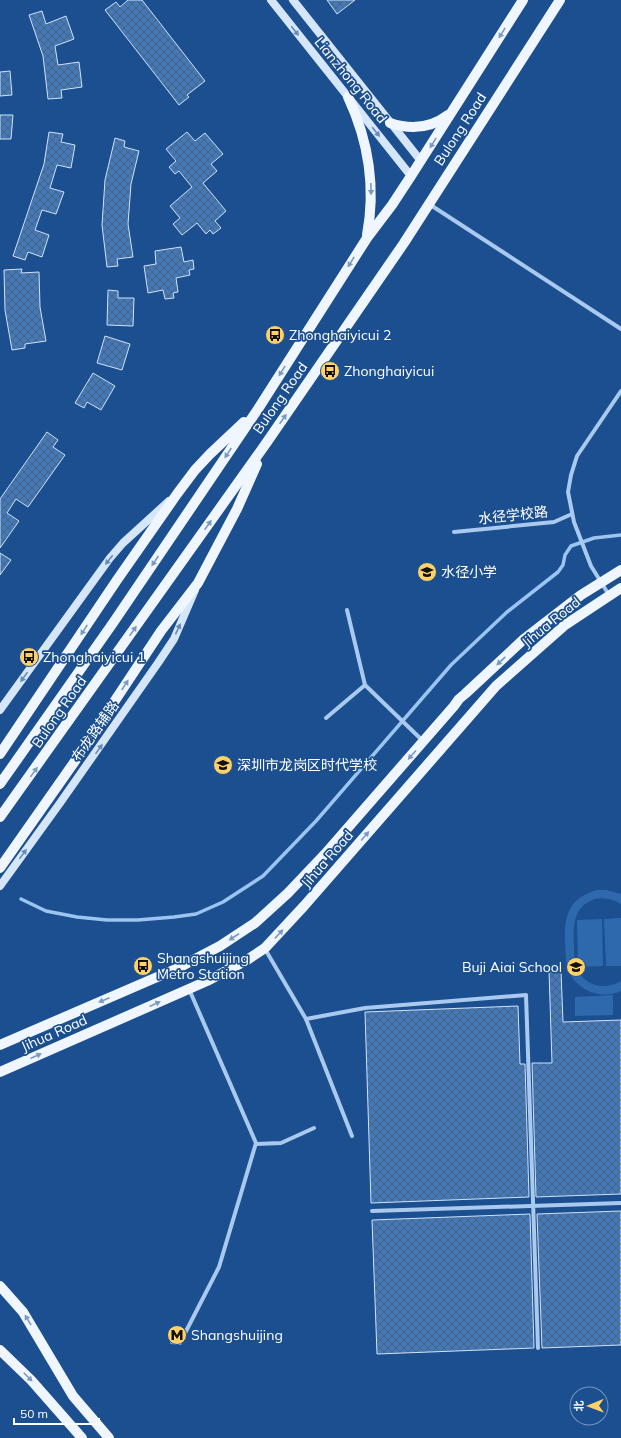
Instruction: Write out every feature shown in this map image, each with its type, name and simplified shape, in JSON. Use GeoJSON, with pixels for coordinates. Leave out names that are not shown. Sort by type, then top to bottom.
{"type":"FeatureCollection","features":[{"type":"Feature","properties":{"kind":"main road","name":"Lianzhong Road"},"geometry":{"type":"LineString","coordinates":[[271,0],[411,176]]}},
{"type":"Feature","properties":{"kind":"main road","name":"Lianzhong Road"},"geometry":{"type":"LineString","coordinates":[[293,0],[421,161]]}},
{"type":"Feature","properties":{"kind":"main road","name":"Bulong Road"},"geometry":{"type":"LineString","coordinates":[[0,784],[113,623],[258,409],[367,238],[392,205],[421,161],[523,0]]}},
{"type":"Feature","properties":{"kind":"main road","name":"Bulong Road"},"geometry":{"type":"LineString","coordinates":[[0,817],[267,442],[404,243],[560,0]]}},
{"type":"Feature","properties":{"kind":"main road"},"geometry":{"type":"LineString","coordinates":[[348,98],[362,131],[370,166],[371,202],[367,238]]}},
{"type":"Feature","properties":{"kind":"main road"},"geometry":{"type":"LineString","coordinates":[[390,123],[399,126],[418,127],[436,123],[451,113]]}},
{"type":"Feature","properties":{"kind":"main road"},"geometry":{"type":"LineString","coordinates":[[0,754],[117,580],[177,494],[195,470],[210,454],[258,409]]}},
{"type":"Feature","properties":{"kind":"main road"},"geometry":{"type":"LineString","coordinates":[[0,868],[73,764],[161,631],[198,583],[237,509],[267,442]]}},
{"type":"Feature","properties":{"kind":"main road"},"geometry":{"type":"LineString","coordinates":[[0,710],[110,558],[177,494]]}},
{"type":"Feature","properties":{"kind":"main road","name":"Jihua Road"},"geometry":{"type":"LineString","coordinates":[[0,1045],[178,968],[220,946],[255,923],[288,893],[316,864],[459,699],[524,639],[581,595],[621,570]]}},
{"type":"Feature","properties":{"kind":"main road","name":"布龙路辅路"},"geometry":{"type":"LineString","coordinates":[[0,886],[60,803],[174,639],[198,583]]}},
{"type":"Feature","properties":{"kind":"main road","name":"Jihua Road"},"geometry":{"type":"LineString","coordinates":[[0,1072],[226,972],[265,948],[304,906],[496,686],[565,626],[621,588]]}},
{"type":"Feature","properties":{"kind":"main road"},"geometry":{"type":"LineString","coordinates":[[0,1286],[23,1312],[73,1396],[109,1438]]}},
{"type":"Feature","properties":{"kind":"main road"},"geometry":{"type":"LineString","coordinates":[[0,1350],[31,1380],[82,1438]]}},
{"type":"Feature","properties":{"kind":"street"},"geometry":{"type":"LineString","coordinates":[[429,204],[621,329]]}},
{"type":"Feature","properties":{"kind":"street"},"geometry":{"type":"LineString","coordinates":[[609,596],[591,566],[574,522],[568,492],[570,475],[577,456],[621,391]]}},
{"type":"Feature","properties":{"kind":"street","name":"水径学校路"},"geometry":{"type":"LineString","coordinates":[[454,532],[554,522],[572,514]]}},
{"type":"Feature","properties":{"kind":"street"},"geometry":{"type":"LineString","coordinates":[[347,610],[365,685],[423,742]]}},
{"type":"Feature","properties":{"kind":"street"},"geometry":{"type":"LineString","coordinates":[[326,718],[365,685]]}},
{"type":"Feature","properties":{"kind":"street"},"geometry":{"type":"LineString","coordinates":[[265,948],[306,1019],[352,1136]]}},
{"type":"Feature","properties":{"kind":"street"},"geometry":{"type":"LineString","coordinates":[[172,1342],[180,1343],[219,1267],[256,1144],[189,989]]}},
{"type":"Feature","properties":{"kind":"street"},"geometry":{"type":"LineString","coordinates":[[306,1019],[365,1008],[526,995],[538,1348]]}},
{"type":"Feature","properties":{"kind":"street"},"geometry":{"type":"LineString","coordinates":[[256,1144],[281,1143],[314,1128]]}},
{"type":"Feature","properties":{"kind":"street"},"geometry":{"type":"LineString","coordinates":[[372,1211],[621,1203]]}},
{"type":"Feature","properties":{"kind":"shaded area"},"geometry":{"type":"Polygon","coordinates":[[[597,890],[606,890],[621,894],[621,904],[609,899],[598,898],[582,906],[578,912],[574,924],[574,953],[576,966],[579,973],[589,982],[595,985],[608,986],[621,981],[621,991],[605,995],[596,994],[581,987],[570,974],[566,963],[565,932],[567,916],[574,903],[588,893],[597,890]]]}},
{"type":"Feature","properties":{"kind":"shaded area"},"geometry":{"type":"Polygon","coordinates":[[[621,918],[621,966],[606,966],[604,919],[621,918]]]}},
{"type":"Feature","properties":{"kind":"shaded area"},"geometry":{"type":"Polygon","coordinates":[[[602,919],[603,966],[578,967],[577,920],[602,919]]]}},
{"type":"Feature","properties":{"kind":"shaded area"},"geometry":{"type":"Polygon","coordinates":[[[613,995],[613,1015],[575,1016],[575,997],[613,995]]]}},
{"type":"Feature","properties":{"kind":"building"},"geometry":{"type":"Polygon","coordinates":[[[128,0],[142,0],[205,81],[187,95],[189,97],[179,105],[105,10],[116,2],[120,7],[128,0]]]}},
{"type":"Feature","properties":{"kind":"building"},"geometry":{"type":"Polygon","coordinates":[[[327,0],[355,0],[337,14],[327,0]]]}},
{"type":"Feature","properties":{"kind":"building"},"geometry":{"type":"Polygon","coordinates":[[[42,11],[46,24],[66,16],[74,39],[55,46],[58,65],[79,62],[82,87],[61,90],[62,98],[48,99],[43,56],[29,15],[42,11]]]}},
{"type":"Feature","properties":{"kind":"building"},"geometry":{"type":"Polygon","coordinates":[[[10,71],[12,95],[0,96],[0,72],[10,71]]]}},
{"type":"Feature","properties":{"kind":"building"},"geometry":{"type":"Polygon","coordinates":[[[0,115],[13,115],[11,139],[0,139],[0,115]]]}},
{"type":"Feature","properties":{"kind":"building"},"geometry":{"type":"Polygon","coordinates":[[[49,132],[63,134],[61,142],[75,145],[71,168],[57,165],[50,188],[64,192],[56,214],[42,210],[35,230],[49,235],[42,257],[28,252],[25,260],[13,256],[44,164],[49,132]]]}},
{"type":"Feature","properties":{"kind":"building"},"geometry":{"type":"Polygon","coordinates":[[[187,132],[195,141],[205,133],[223,154],[211,164],[217,171],[203,183],[226,211],[215,221],[221,228],[213,234],[210,230],[206,234],[197,223],[182,235],[173,224],[180,218],[170,206],[192,187],[179,171],[175,174],[169,167],[176,161],[166,149],[187,132]]]}},
{"type":"Feature","properties":{"kind":"building"},"geometry":{"type":"Polygon","coordinates":[[[115,138],[125,141],[124,147],[139,151],[131,184],[128,224],[133,257],[117,259],[118,266],[107,267],[102,225],[105,180],[115,138]]]}},
{"type":"Feature","properties":{"kind":"building"},"geometry":{"type":"Polygon","coordinates":[[[181,247],[184,262],[193,260],[194,269],[189,270],[190,275],[176,278],[178,292],[173,293],[174,298],[165,299],[163,290],[148,293],[144,266],[156,264],[155,251],[181,247]]]}},
{"type":"Feature","properties":{"kind":"building"},"geometry":{"type":"Polygon","coordinates":[[[22,269],[21,273],[39,272],[40,307],[46,341],[25,344],[25,348],[12,350],[5,310],[4,270],[22,269]]]}},
{"type":"Feature","properties":{"kind":"building"},"geometry":{"type":"Polygon","coordinates":[[[108,290],[118,291],[118,298],[134,298],[133,326],[107,325],[108,290]]]}},
{"type":"Feature","properties":{"kind":"building"},"geometry":{"type":"Polygon","coordinates":[[[105,336],[130,344],[122,370],[97,363],[105,336]]]}},
{"type":"Feature","properties":{"kind":"building"},"geometry":{"type":"Polygon","coordinates":[[[93,373],[115,386],[101,410],[87,402],[84,408],[75,403],[93,373]]]}},
{"type":"Feature","properties":{"kind":"building"},"geometry":{"type":"Polygon","coordinates":[[[47,432],[58,440],[53,447],[65,455],[28,507],[16,499],[7,513],[19,521],[0,548],[0,499],[47,432]]]}},
{"type":"Feature","properties":{"kind":"building"},"geometry":{"type":"Polygon","coordinates":[[[0,553],[11,560],[0,575],[0,553]]]}},
{"type":"Feature","properties":{"kind":"building"},"geometry":{"type":"Polygon","coordinates":[[[549,971],[561,971],[563,1022],[621,1020],[621,1194],[536,1197],[532,1063],[552,1063],[549,971]]]}},
{"type":"Feature","properties":{"kind":"building"},"geometry":{"type":"Polygon","coordinates":[[[518,1006],[520,1064],[525,1064],[529,1197],[371,1203],[365,1012],[518,1006]]]}},
{"type":"Feature","properties":{"kind":"building"},"geometry":{"type":"Polygon","coordinates":[[[621,1211],[621,1345],[542,1348],[537,1214],[621,1211]]]}},
{"type":"Feature","properties":{"kind":"building"},"geometry":{"type":"Polygon","coordinates":[[[530,1214],[534,1348],[377,1354],[372,1220],[530,1214]]]}},
{"type":"Feature","properties":{"kind":"waterway"},"geometry":{"type":"LineString","coordinates":[[21,899],[46,911],[77,917],[107,920],[138,920],[196,914],[223,902],[263,876],[316,821],[451,665],[507,612],[558,572],[563,565],[565,555],[571,546],[594,538],[621,535]]}},
{"type":"Feature","properties":{"kind":"place","name":"Zhonghaiyicui 2"},"geometry":{"type":"Point","coordinates":[275,335]}},
{"type":"Feature","properties":{"kind":"place","name":"Zhonghaiyicui"},"geometry":{"type":"Point","coordinates":[330,371]}},
{"type":"Feature","properties":{"kind":"place","name":"水径小学"},"geometry":{"type":"Point","coordinates":[427,572]}},
{"type":"Feature","properties":{"kind":"place","name":"Zhonghaiyicui 1"},"geometry":{"type":"Point","coordinates":[29,657]}},
{"type":"Feature","properties":{"kind":"place","name":"深圳市龙岗区时代学校"},"geometry":{"type":"Point","coordinates":[223,765]}},
{"type":"Feature","properties":{"kind":"place","name":"Shangshuijing Metro Station"},"geometry":{"type":"Point","coordinates":[143,966]}},
{"type":"Feature","properties":{"kind":"place","name":"Buji Aiai School"},"geometry":{"type":"Point","coordinates":[576,967]}},
{"type":"Feature","properties":{"kind":"place","name":"Shangshuijing"},"geometry":{"type":"Point","coordinates":[177,1335]}}]}
